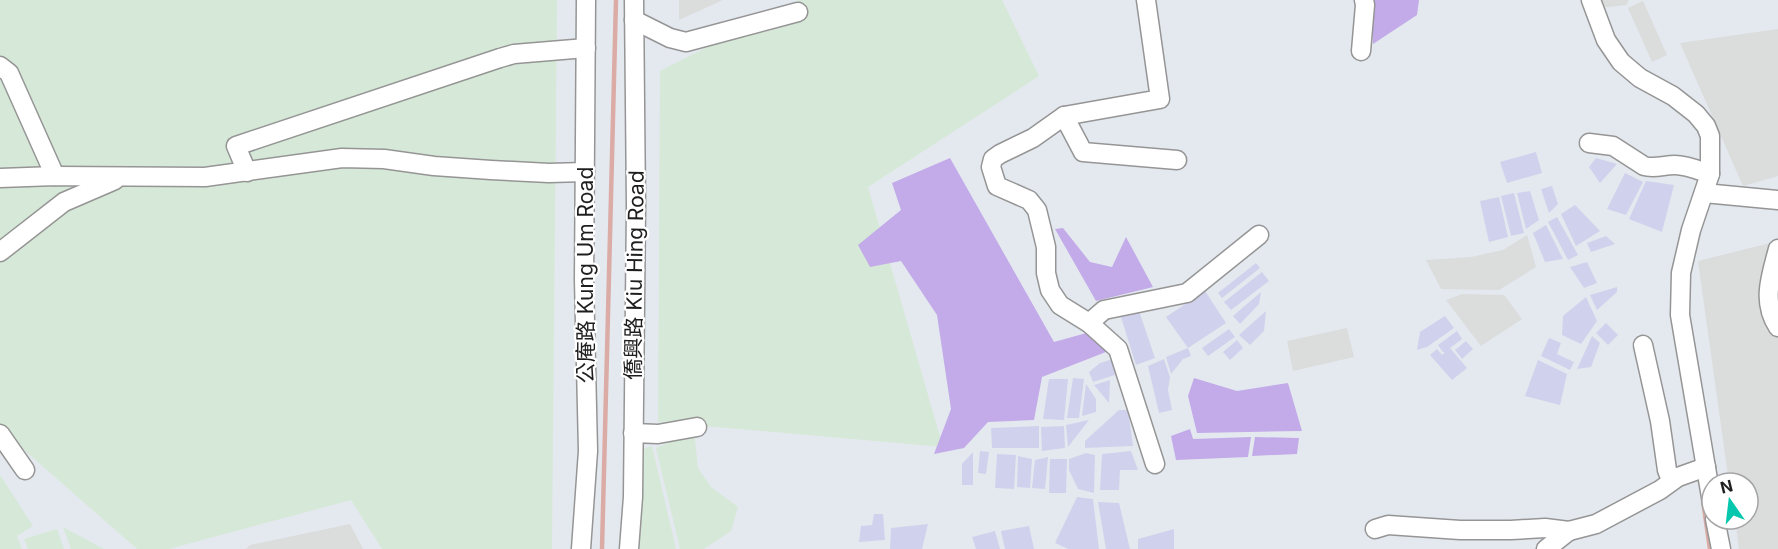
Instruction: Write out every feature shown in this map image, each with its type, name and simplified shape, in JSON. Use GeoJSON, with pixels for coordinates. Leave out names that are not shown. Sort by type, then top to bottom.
{"type":"FeatureCollection","features":[{"type":"Feature","properties":{"kind":"street","name":"公庵路 Kung Um Road"},"geometry":{"type":"LineString","coordinates":[[581,549],[588,451],[584,280],[586,0]]}},
{"type":"Feature","properties":{"kind":"street","name":"僑興路 Kiu Hing Road"},"geometry":{"type":"LineString","coordinates":[[629,549],[633,497],[636,189],[634,0]]}},
{"type":"Feature","properties":{"kind":"street"},"geometry":{"type":"LineString","coordinates":[[1146,0],[1160,99],[1064,116],[1033,138],[1000,154],[993,159],[991,167],[997,186],[1029,200],[1037,210],[1046,248],[1046,273],[1050,290],[1060,305],[1089,324],[1118,349],[1155,464]]}},
{"type":"Feature","properties":{"kind":"street"},"geometry":{"type":"LineString","coordinates":[[1362,51],[1364,0]]}},
{"type":"Feature","properties":{"kind":"street"},"geometry":{"type":"LineString","coordinates":[[1591,0],[1605,40],[1621,62],[1640,78],[1673,96],[1696,114],[1706,126],[1710,136],[1710,174],[1691,230],[1681,273],[1680,315],[1705,471]]}},
{"type":"Feature","properties":{"kind":"street"},"geometry":{"type":"LineString","coordinates":[[634,20],[670,38],[686,42],[798,12]]}},
{"type":"Feature","properties":{"kind":"street"},"geometry":{"type":"LineString","coordinates":[[247,172],[236,146],[500,58],[536,52],[586,48]]}},
{"type":"Feature","properties":{"kind":"street"},"geometry":{"type":"LineString","coordinates":[[0,66],[9,73],[55,176]]}},
{"type":"Feature","properties":{"kind":"street"},"geometry":{"type":"LineString","coordinates":[[1064,116],[1083,152],[1177,160]]}},
{"type":"Feature","properties":{"kind":"street"},"geometry":{"type":"LineString","coordinates":[[1589,143],[1613,146],[1649,168],[1660,165],[1679,165],[1710,174]]}},
{"type":"Feature","properties":{"kind":"street"},"geometry":{"type":"LineString","coordinates":[[0,178],[205,177],[342,158],[384,159],[434,166],[491,170],[585,172]]}},
{"type":"Feature","properties":{"kind":"street"},"geometry":{"type":"LineString","coordinates":[[0,252],[64,202],[105,183],[127,176]]}},
{"type":"Feature","properties":{"kind":"street"},"geometry":{"type":"LineString","coordinates":[[1704,193],[1778,200]]}},
{"type":"Feature","properties":{"kind":"street"},"geometry":{"type":"LineString","coordinates":[[1089,324],[1104,310],[1187,293],[1259,235]]}},
{"type":"Feature","properties":{"kind":"street"},"geometry":{"type":"LineString","coordinates":[[1778,249],[1768,288],[1771,316],[1778,327]]}},
{"type":"Feature","properties":{"kind":"street"},"geometry":{"type":"LineString","coordinates":[[1643,345],[1660,421],[1667,470],[1674,478]]}},
{"type":"Feature","properties":{"kind":"street"},"geometry":{"type":"LineString","coordinates":[[633,433],[658,434],[697,427]]}},
{"type":"Feature","properties":{"kind":"street"},"geometry":{"type":"LineString","coordinates":[[0,434],[25,470]]}},
{"type":"Feature","properties":{"kind":"street"},"geometry":{"type":"LineString","coordinates":[[1375,529],[1388,525],[1460,530],[1545,528],[1569,531],[1596,524],[1660,490],[1674,478],[1704,468]]}},
{"type":"Feature","properties":{"kind":"street"},"geometry":{"type":"LineString","coordinates":[[1546,549],[1569,531]]}},
{"type":"Feature","properties":{"kind":"street"},"geometry":{"type":"LineString","coordinates":[[1717,531],[1721,549]]}},
{"type":"Feature","properties":{"kind":"shaded area"},"geometry":{"type":"Polygon","coordinates":[[[0,0],[557,0],[552,549],[382,549],[351,500],[169,549],[137,549],[0,429],[0,0]]]}},
{"type":"Feature","properties":{"kind":"shaded area"},"geometry":{"type":"Polygon","coordinates":[[[679,0],[723,0],[679,20],[679,0]]]}},
{"type":"Feature","properties":{"kind":"shaded area"},"geometry":{"type":"Polygon","coordinates":[[[799,0],[1002,0],[1039,76],[868,187],[943,447],[658,422],[660,71],[799,0]]]}},
{"type":"Feature","properties":{"kind":"shaded area"},"geometry":{"type":"Polygon","coordinates":[[[1371,0],[1419,0],[1417,15],[1373,44],[1371,0]]]}},
{"type":"Feature","properties":{"kind":"shaded area"},"geometry":{"type":"Polygon","coordinates":[[[1598,0],[1629,0],[1626,5],[1600,8],[1598,0]]]}},
{"type":"Feature","properties":{"kind":"shaded area"},"geometry":{"type":"Polygon","coordinates":[[[1643,1],[1667,55],[1652,62],[1628,8],[1643,1]]]}},
{"type":"Feature","properties":{"kind":"shaded area"},"geometry":{"type":"Polygon","coordinates":[[[1778,29],[1778,176],[1743,186],[1680,43],[1778,29]]]}},
{"type":"Feature","properties":{"kind":"shaded area"},"geometry":{"type":"Polygon","coordinates":[[[1536,152],[1542,173],[1507,183],[1500,162],[1536,152]]]}},
{"type":"Feature","properties":{"kind":"shaded area"},"geometry":{"type":"Polygon","coordinates":[[[950,158],[1054,342],[1090,332],[1111,350],[1042,377],[1034,420],[988,422],[964,448],[934,454],[951,409],[937,315],[901,261],[870,267],[858,245],[901,210],[892,183],[950,158]]]}},
{"type":"Feature","properties":{"kind":"shaded area"},"geometry":{"type":"Polygon","coordinates":[[[1596,158],[1617,164],[1600,183],[1589,167],[1596,158]]]}},
{"type":"Feature","properties":{"kind":"shaded area"},"geometry":{"type":"Polygon","coordinates":[[[1625,173],[1643,182],[1626,215],[1607,209],[1625,173]]]}},
{"type":"Feature","properties":{"kind":"shaded area"},"geometry":{"type":"Polygon","coordinates":[[[1646,181],[1674,185],[1662,232],[1629,219],[1646,181]]]}},
{"type":"Feature","properties":{"kind":"shaded area"},"geometry":{"type":"Polygon","coordinates":[[[1552,186],[1558,204],[1549,213],[1541,189],[1552,186]]]}},
{"type":"Feature","properties":{"kind":"shaded area"},"geometry":{"type":"Polygon","coordinates":[[[1530,191],[1539,220],[1526,229],[1517,193],[1530,191]]]}},
{"type":"Feature","properties":{"kind":"shaded area"},"geometry":{"type":"Polygon","coordinates":[[[1514,193],[1524,233],[1511,236],[1501,196],[1514,193]]]}},
{"type":"Feature","properties":{"kind":"shaded area"},"geometry":{"type":"Polygon","coordinates":[[[1499,197],[1508,237],[1489,242],[1480,201],[1499,197]]]}},
{"type":"Feature","properties":{"kind":"shaded area"},"geometry":{"type":"Polygon","coordinates":[[[1575,205],[1600,231],[1576,246],[1561,214],[1575,205]]]}},
{"type":"Feature","properties":{"kind":"shaded area"},"geometry":{"type":"Polygon","coordinates":[[[1557,217],[1578,255],[1568,260],[1548,222],[1557,217]]]}},
{"type":"Feature","properties":{"kind":"shaded area"},"geometry":{"type":"Polygon","coordinates":[[[1546,225],[1563,259],[1545,262],[1533,233],[1546,225]]]}},
{"type":"Feature","properties":{"kind":"shaded area"},"geometry":{"type":"Polygon","coordinates":[[[1063,228],[1090,262],[1112,267],[1126,237],[1153,287],[1096,301],[1055,229],[1063,228]]]}},
{"type":"Feature","properties":{"kind":"shaded area"},"geometry":{"type":"Polygon","coordinates":[[[1527,235],[1536,267],[1499,290],[1441,289],[1426,260],[1471,257],[1503,250],[1527,235]]]}},
{"type":"Feature","properties":{"kind":"shaded area"},"geometry":{"type":"Polygon","coordinates":[[[1606,236],[1615,244],[1591,252],[1587,243],[1606,236]]]}},
{"type":"Feature","properties":{"kind":"shaded area"},"geometry":{"type":"Polygon","coordinates":[[[1778,241],[1778,549],[1739,549],[1737,531],[1760,531],[1760,471],[1727,471],[1698,261],[1778,241]]]}},
{"type":"Feature","properties":{"kind":"shaded area"},"geometry":{"type":"Polygon","coordinates":[[[1587,262],[1597,283],[1584,288],[1570,267],[1587,262]]]}},
{"type":"Feature","properties":{"kind":"shaded area"},"geometry":{"type":"Polygon","coordinates":[[[1256,263],[1260,268],[1222,298],[1218,293],[1256,263]]]}},
{"type":"Feature","properties":{"kind":"shaded area"},"geometry":{"type":"Polygon","coordinates":[[[1262,272],[1269,281],[1231,310],[1224,302],[1262,272]]]}},
{"type":"Feature","properties":{"kind":"shaded area"},"geometry":{"type":"Polygon","coordinates":[[[1617,287],[1617,292],[1597,310],[1590,295],[1617,287]]]}},
{"type":"Feature","properties":{"kind":"shaded area"},"geometry":{"type":"Polygon","coordinates":[[[1205,291],[1226,323],[1188,348],[1166,317],[1205,291]]]}},
{"type":"Feature","properties":{"kind":"shaded area"},"geometry":{"type":"Polygon","coordinates":[[[1261,292],[1259,304],[1240,324],[1233,316],[1261,292]]]}},
{"type":"Feature","properties":{"kind":"shaded area"},"geometry":{"type":"Polygon","coordinates":[[[1462,294],[1504,295],[1522,319],[1481,346],[1446,300],[1462,294]]]}},
{"type":"Feature","properties":{"kind":"shaded area"},"geometry":{"type":"Polygon","coordinates":[[[1586,297],[1597,321],[1581,344],[1562,335],[1563,316],[1586,297]]]}},
{"type":"Feature","properties":{"kind":"shaded area"},"geometry":{"type":"Polygon","coordinates":[[[1138,308],[1155,358],[1136,365],[1120,314],[1138,308]]]}},
{"type":"Feature","properties":{"kind":"shaded area"},"geometry":{"type":"Polygon","coordinates":[[[1266,311],[1264,331],[1250,345],[1239,335],[1266,311]]]}},
{"type":"Feature","properties":{"kind":"shaded area"},"geometry":{"type":"Polygon","coordinates":[[[1445,316],[1454,328],[1427,347],[1417,350],[1420,332],[1445,316]]]}},
{"type":"Feature","properties":{"kind":"shaded area"},"geometry":{"type":"Polygon","coordinates":[[[1606,323],[1618,335],[1608,345],[1596,333],[1606,323]]]}},
{"type":"Feature","properties":{"kind":"shaded area"},"geometry":{"type":"Polygon","coordinates":[[[1347,328],[1354,357],[1293,371],[1287,341],[1347,328]]]}},
{"type":"Feature","properties":{"kind":"shaded area"},"geometry":{"type":"Polygon","coordinates":[[[1229,329],[1235,337],[1208,356],[1202,348],[1229,329]]]}},
{"type":"Feature","properties":{"kind":"shaded area"},"geometry":{"type":"Polygon","coordinates":[[[1457,331],[1462,339],[1450,348],[1467,368],[1452,380],[1430,355],[1437,349],[1442,355],[1445,352],[1438,345],[1457,331]]]}},
{"type":"Feature","properties":{"kind":"shaded area"},"geometry":{"type":"Polygon","coordinates":[[[1592,336],[1600,343],[1591,367],[1577,369],[1592,336]]]}},
{"type":"Feature","properties":{"kind":"shaded area"},"geometry":{"type":"Polygon","coordinates":[[[1549,338],[1561,343],[1557,354],[1574,362],[1570,370],[1541,356],[1549,338]]]}},
{"type":"Feature","properties":{"kind":"shaded area"},"geometry":{"type":"Polygon","coordinates":[[[1237,340],[1243,348],[1230,360],[1223,352],[1237,340]]]}},
{"type":"Feature","properties":{"kind":"shaded area"},"geometry":{"type":"Polygon","coordinates":[[[1466,341],[1473,349],[1462,359],[1455,350],[1466,341]]]}},
{"type":"Feature","properties":{"kind":"shaded area"},"geometry":{"type":"Polygon","coordinates":[[[1188,348],[1191,356],[1183,359],[1171,374],[1166,357],[1188,348]]]}},
{"type":"Feature","properties":{"kind":"shaded area"},"geometry":{"type":"Polygon","coordinates":[[[1113,359],[1115,375],[1093,382],[1089,372],[1100,363],[1113,359]]]}},
{"type":"Feature","properties":{"kind":"shaded area"},"geometry":{"type":"Polygon","coordinates":[[[1164,359],[1170,377],[1168,390],[1172,410],[1159,413],[1148,366],[1164,359]]]}},
{"type":"Feature","properties":{"kind":"shaded area"},"geometry":{"type":"Polygon","coordinates":[[[1538,360],[1567,374],[1560,405],[1525,396],[1538,360]]]}},
{"type":"Feature","properties":{"kind":"shaded area"},"geometry":{"type":"Polygon","coordinates":[[[1073,378],[1084,379],[1079,418],[1067,418],[1073,378]]]}},
{"type":"Feature","properties":{"kind":"shaded area"},"geometry":{"type":"Polygon","coordinates":[[[1194,378],[1237,391],[1288,383],[1302,431],[1197,433],[1188,396],[1194,378]]]}},
{"type":"Feature","properties":{"kind":"shaded area"},"geometry":{"type":"Polygon","coordinates":[[[1049,379],[1068,379],[1064,420],[1043,419],[1049,379]]]}},
{"type":"Feature","properties":{"kind":"shaded area"},"geometry":{"type":"Polygon","coordinates":[[[1110,380],[1109,403],[1094,385],[1110,380]]]}},
{"type":"Feature","properties":{"kind":"shaded area"},"geometry":{"type":"Polygon","coordinates":[[[1086,384],[1096,399],[1096,412],[1082,416],[1086,384]]]}},
{"type":"Feature","properties":{"kind":"shaded area"},"geometry":{"type":"Polygon","coordinates":[[[1119,410],[1128,410],[1133,446],[1085,448],[1085,441],[1119,410]]]}},
{"type":"Feature","properties":{"kind":"shaded area"},"geometry":{"type":"Polygon","coordinates":[[[1089,420],[1068,447],[1066,425],[1089,420]]]}},
{"type":"Feature","properties":{"kind":"shaded area"},"geometry":{"type":"Polygon","coordinates":[[[1039,426],[1039,448],[992,448],[991,428],[1039,426]]]}},
{"type":"Feature","properties":{"kind":"shaded area"},"geometry":{"type":"Polygon","coordinates":[[[1064,426],[1065,448],[1042,451],[1041,427],[1064,426]]]}},
{"type":"Feature","properties":{"kind":"shaded area"},"geometry":{"type":"Polygon","coordinates":[[[1190,429],[1193,439],[1251,437],[1248,457],[1176,460],[1171,436],[1190,429]]]}},
{"type":"Feature","properties":{"kind":"shaded area"},"geometry":{"type":"Polygon","coordinates":[[[694,431],[698,468],[711,487],[738,507],[731,531],[704,549],[680,549],[656,448],[694,431]]]}},
{"type":"Feature","properties":{"kind":"shaded area"},"geometry":{"type":"Polygon","coordinates":[[[1255,437],[1299,438],[1297,454],[1252,456],[1255,437]]]}},
{"type":"Feature","properties":{"kind":"shaded area"},"geometry":{"type":"Polygon","coordinates":[[[652,446],[676,549],[635,549],[642,449],[652,446]]]}},
{"type":"Feature","properties":{"kind":"shaded area"},"geometry":{"type":"Polygon","coordinates":[[[980,451],[989,452],[986,474],[978,473],[980,451]]]}},
{"type":"Feature","properties":{"kind":"shaded area"},"geometry":{"type":"Polygon","coordinates":[[[1131,451],[1138,470],[1120,470],[1119,490],[1100,490],[1102,454],[1131,451]]]}},
{"type":"Feature","properties":{"kind":"shaded area"},"geometry":{"type":"Polygon","coordinates":[[[973,452],[973,485],[962,485],[962,464],[973,452]]]}},
{"type":"Feature","properties":{"kind":"shaded area"},"geometry":{"type":"Polygon","coordinates":[[[1086,453],[1095,455],[1094,493],[1078,489],[1069,470],[1069,459],[1086,453]]]}},
{"type":"Feature","properties":{"kind":"shaded area"},"geometry":{"type":"Polygon","coordinates":[[[997,454],[1016,455],[1014,489],[995,488],[997,454]]]}},
{"type":"Feature","properties":{"kind":"shaded area"},"geometry":{"type":"Polygon","coordinates":[[[1018,456],[1032,459],[1030,488],[1017,487],[1018,456]]]}},
{"type":"Feature","properties":{"kind":"shaded area"},"geometry":{"type":"Polygon","coordinates":[[[1048,457],[1045,489],[1032,488],[1035,460],[1048,457]]]}},
{"type":"Feature","properties":{"kind":"shaded area"},"geometry":{"type":"Polygon","coordinates":[[[1050,459],[1067,459],[1066,493],[1049,493],[1050,459]]]}},
{"type":"Feature","properties":{"kind":"shaded area"},"geometry":{"type":"Polygon","coordinates":[[[0,475],[33,526],[17,536],[22,549],[0,549],[0,475]]]}},
{"type":"Feature","properties":{"kind":"shaded area"},"geometry":{"type":"Polygon","coordinates":[[[1077,497],[1093,499],[1099,549],[1068,549],[1055,543],[1077,497]]]}},
{"type":"Feature","properties":{"kind":"shaded area"},"geometry":{"type":"Polygon","coordinates":[[[1098,502],[1119,503],[1130,549],[1106,549],[1098,502]]]}},
{"type":"Feature","properties":{"kind":"shaded area"},"geometry":{"type":"Polygon","coordinates":[[[874,514],[883,514],[885,540],[859,542],[861,526],[872,525],[874,514]]]}},
{"type":"Feature","properties":{"kind":"shaded area"},"geometry":{"type":"Polygon","coordinates":[[[350,524],[363,549],[246,549],[250,545],[350,524]]]}},
{"type":"Feature","properties":{"kind":"shaded area"},"geometry":{"type":"Polygon","coordinates":[[[928,524],[922,549],[890,549],[891,528],[928,524]]]}},
{"type":"Feature","properties":{"kind":"shaded area"},"geometry":{"type":"Polygon","coordinates":[[[1029,526],[1034,549],[1005,549],[1001,531],[1029,526]]]}},
{"type":"Feature","properties":{"kind":"shaded area"},"geometry":{"type":"Polygon","coordinates":[[[63,527],[104,549],[71,549],[63,527]]]}},
{"type":"Feature","properties":{"kind":"shaded area"},"geometry":{"type":"Polygon","coordinates":[[[57,529],[64,549],[28,549],[24,539],[57,529]]]}},
{"type":"Feature","properties":{"kind":"shaded area"},"geometry":{"type":"Polygon","coordinates":[[[1174,529],[1174,549],[1138,549],[1138,539],[1174,529]]]}},
{"type":"Feature","properties":{"kind":"shaded area"},"geometry":{"type":"Polygon","coordinates":[[[995,531],[1000,549],[976,549],[972,537],[995,531]]]}},
{"type":"Feature","properties":{"kind":"waterway"},"geometry":{"type":"LineString","coordinates":[[602,549],[616,0]]}},
{"type":"Feature","properties":{"kind":"waterway"},"geometry":{"type":"LineString","coordinates":[[1707,531],[1710,549]]}}]}
